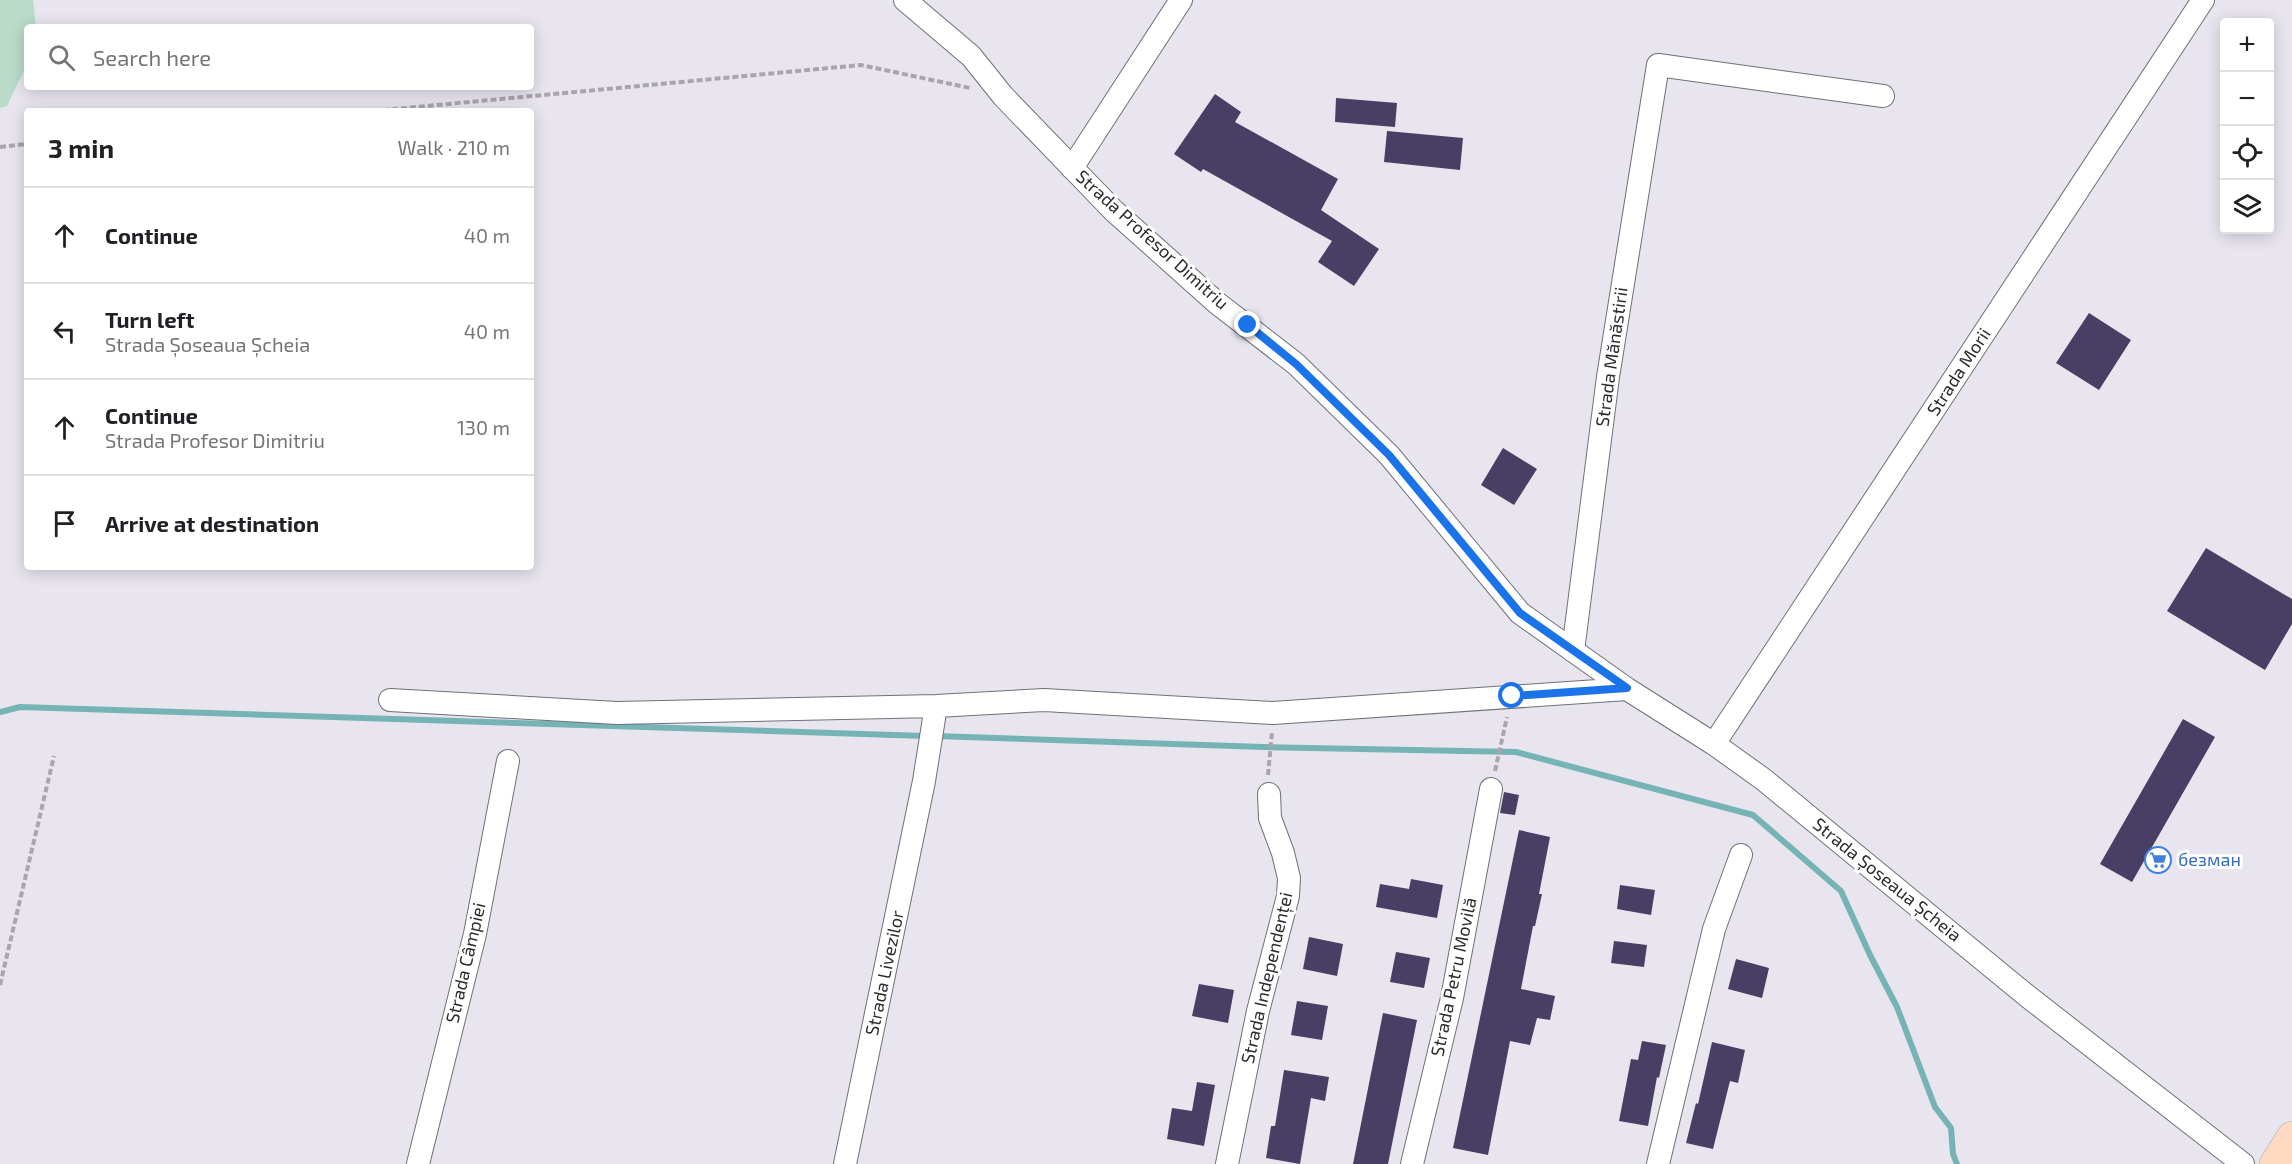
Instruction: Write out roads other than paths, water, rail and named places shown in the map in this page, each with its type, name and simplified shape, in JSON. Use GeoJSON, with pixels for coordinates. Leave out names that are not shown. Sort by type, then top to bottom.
{"type":"FeatureCollection","features":[{"type":"Feature","properties":{"kind":"main road"},"geometry":{"type":"LineString","coordinates":[[2275,1164],[2292,1137]]}},
{"type":"Feature","properties":{"kind":"street","name":"Strada Profesor Dimitriu"},"geometry":{"type":"LineString","coordinates":[[905,0],[971,56],[1003,96],[1114,211],[1217,303],[1296,364],[1389,455],[1520,613]]}},
{"type":"Feature","properties":{"kind":"street"},"geometry":{"type":"LineString","coordinates":[[1072,168],[1181,0]]}},
{"type":"Feature","properties":{"kind":"street","name":"Strada Morii"},"geometry":{"type":"LineString","coordinates":[[1714,744],[2203,0]]}},
{"type":"Feature","properties":{"kind":"street","name":"Strada Mănăstirii"},"geometry":{"type":"LineString","coordinates":[[1573,651],[1608,377],[1658,64],[1883,96]]}},
{"type":"Feature","properties":{"kind":"street","name":"Strada Șoseaua Șcheia"},"geometry":{"type":"LineString","coordinates":[[1520,613],[1763,779],[2026,995],[2243,1164]]}},
{"type":"Feature","properties":{"kind":"street"},"geometry":{"type":"LineString","coordinates":[[390,700],[617,713],[935,714],[1044,700],[1274,713],[1627,688]]}},
{"type":"Feature","properties":{"kind":"street","name":"Strada Livezilor"},"geometry":{"type":"LineString","coordinates":[[845,1164],[924,781],[935,714]]}},
{"type":"Feature","properties":{"kind":"street","name":"Strada Câmpiei"},"geometry":{"type":"LineString","coordinates":[[418,1164],[475,934],[508,761]]}},
{"type":"Feature","properties":{"kind":"street","name":"Strada Petru Movilă"},"geometry":{"type":"LineString","coordinates":[[1412,1164],[1452,998],[1491,789]]}},
{"type":"Feature","properties":{"kind":"street","name":"Strada Independenței"},"geometry":{"type":"LineString","coordinates":[[1227,1164],[1258,1011],[1288,896],[1289,879],[1283,853],[1270,818],[1269,794]]}},
{"type":"Feature","properties":{"kind":"street"},"geometry":{"type":"LineString","coordinates":[[1658,1164],[1714,929],[1741,855]]}},
{"type":"Feature","properties":{"kind":"waterway"},"geometry":{"type":"LineString","coordinates":[[0,712],[20,707],[925,736]]}},
{"type":"Feature","properties":{"kind":"waterway"},"geometry":{"type":"LineString","coordinates":[[936,736],[1263,747],[1516,752],[1753,815],[1841,891],[1897,1007],[1935,1107],[1951,1128],[1953,1154],[1957,1164]]}},
{"type":"Feature","properties":{"kind":"place","name":"безман"},"geometry":{"type":"Point","coordinates":[2158,860]}}]}
